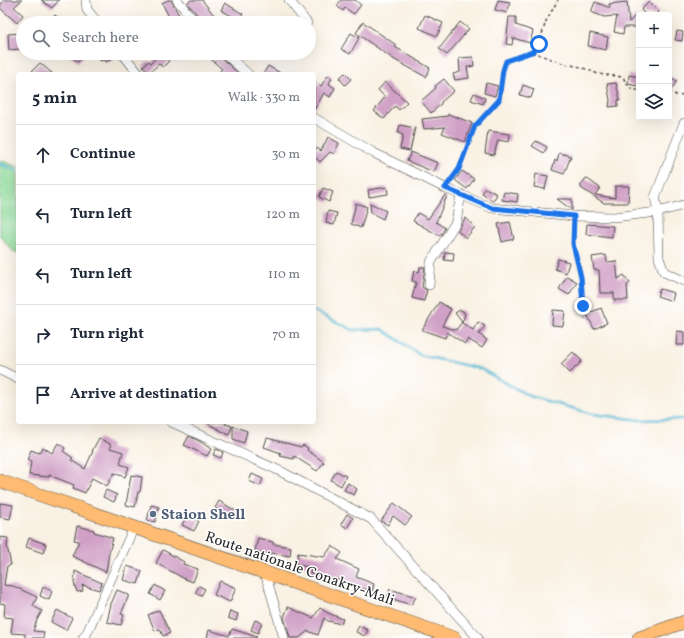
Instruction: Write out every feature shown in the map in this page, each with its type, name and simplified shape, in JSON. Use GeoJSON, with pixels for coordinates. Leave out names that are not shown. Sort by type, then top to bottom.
{"type":"FeatureCollection","features":[{"type":"Feature","properties":{"kind":"highway","name":"Route nationale Conakry-Mali"},"geometry":{"type":"LineString","coordinates":[[0,481],[454,638]]}},
{"type":"Feature","properties":{"kind":"highway"},"geometry":{"type":"LineString","coordinates":[[639,638],[684,622]]}},
{"type":"Feature","properties":{"kind":"street"},"geometry":{"type":"LineString","coordinates":[[86,0],[87,10],[92,16]]}},
{"type":"Feature","properties":{"kind":"street"},"geometry":{"type":"LineString","coordinates":[[177,0],[190,16]]}},
{"type":"Feature","properties":{"kind":"street"},"geometry":{"type":"LineString","coordinates":[[289,0],[302,16]]}},
{"type":"Feature","properties":{"kind":"street"},"geometry":{"type":"LineString","coordinates":[[128,60],[137,72]]}},
{"type":"Feature","properties":{"kind":"street"},"geometry":{"type":"LineString","coordinates":[[232,60],[246,72]]}},
{"type":"Feature","properties":{"kind":"street"},"geometry":{"type":"LineString","coordinates":[[316,119],[374,153],[445,188],[492,208],[574,216],[614,217],[658,212],[684,205]]}},
{"type":"Feature","properties":{"kind":"street"},"geometry":{"type":"LineString","coordinates":[[684,123],[655,197],[658,212],[658,258],[664,272],[684,281]]}},
{"type":"Feature","properties":{"kind":"street"},"geometry":{"type":"LineString","coordinates":[[428,285],[431,262],[456,222],[461,194]]}},
{"type":"Feature","properties":{"kind":"street"},"geometry":{"type":"LineString","coordinates":[[0,370],[16,378]]}},
{"type":"Feature","properties":{"kind":"street"},"geometry":{"type":"LineString","coordinates":[[176,424],[280,470],[371,519],[478,638]]}},
{"type":"Feature","properties":{"kind":"street"},"geometry":{"type":"LineString","coordinates":[[85,637],[134,527]]}},
{"type":"Feature","properties":{"kind":"street"},"geometry":{"type":"LineString","coordinates":[[265,573],[284,638]]}},
{"type":"Feature","properties":{"kind":"path"},"geometry":{"type":"LineString","coordinates":[[445,188],[459,169],[475,126],[499,100],[503,70],[506,61],[532,52],[539,44],[546,21],[558,0]]}},
{"type":"Feature","properties":{"kind":"path"},"geometry":{"type":"LineString","coordinates":[[532,52],[565,64],[581,67],[598,74],[623,77],[626,83],[633,90],[636,90]]}},
{"type":"Feature","properties":{"kind":"path"},"geometry":{"type":"LineString","coordinates":[[672,93],[684,96]]}},
{"type":"Feature","properties":{"kind":"path"},"geometry":{"type":"LineString","coordinates":[[574,216],[573,244],[581,277],[584,320]]}},
{"type":"Feature","properties":{"kind":"green space"},"geometry":{"type":"Polygon","coordinates":[[[0,160],[16,166],[16,252],[13,251],[0,236],[0,160]]]}},
{"type":"Feature","properties":{"kind":"building"},"geometry":{"type":"Polygon","coordinates":[[[4,0],[22,0],[14,7],[23,15],[16,16],[16,22],[0,8],[4,0]]]}},
{"type":"Feature","properties":{"kind":"building"},"geometry":{"type":"Polygon","coordinates":[[[41,0],[59,0],[52,8],[41,0]]]}},
{"type":"Feature","properties":{"kind":"building"},"geometry":{"type":"Polygon","coordinates":[[[171,0],[179,16],[168,16],[162,3],[171,0]]]}},
{"type":"Feature","properties":{"kind":"building"},"geometry":{"type":"Polygon","coordinates":[[[191,0],[202,0],[215,16],[198,16],[187,3],[191,0]]]}},
{"type":"Feature","properties":{"kind":"building"},"geometry":{"type":"Polygon","coordinates":[[[341,0],[355,0],[361,5],[354,14],[345,8],[343,11],[337,6],[341,0]]]}},
{"type":"Feature","properties":{"kind":"building"},"geometry":{"type":"Polygon","coordinates":[[[498,0],[510,2],[507,13],[495,10],[498,0]]]}},
{"type":"Feature","properties":{"kind":"building"},"geometry":{"type":"Polygon","coordinates":[[[595,2],[610,8],[609,4],[627,2],[629,22],[635,16],[636,27],[624,27],[623,34],[614,32],[617,16],[604,17],[591,12],[595,2]]]}},
{"type":"Feature","properties":{"kind":"building"},"geometry":{"type":"Polygon","coordinates":[[[649,2],[659,12],[643,12],[641,10],[649,2]]]}},
{"type":"Feature","properties":{"kind":"building"},"geometry":{"type":"Polygon","coordinates":[[[225,3],[243,14],[242,16],[232,16],[221,10],[225,3]]]}},
{"type":"Feature","properties":{"kind":"building"},"geometry":{"type":"Polygon","coordinates":[[[425,15],[443,23],[437,36],[419,28],[425,15]]]}},
{"type":"Feature","properties":{"kind":"building"},"geometry":{"type":"Polygon","coordinates":[[[509,17],[516,17],[516,25],[533,31],[530,43],[513,38],[512,45],[506,44],[509,17]]]}},
{"type":"Feature","properties":{"kind":"building"},"geometry":{"type":"Polygon","coordinates":[[[363,22],[396,45],[395,47],[430,68],[426,77],[395,60],[356,33],[363,22]]]}},
{"type":"Feature","properties":{"kind":"building"},"geometry":{"type":"Polygon","coordinates":[[[460,22],[469,29],[447,55],[439,49],[460,22]]]}},
{"type":"Feature","properties":{"kind":"building"},"geometry":{"type":"Polygon","coordinates":[[[677,31],[683,32],[682,41],[675,40],[677,31]]]}},
{"type":"Feature","properties":{"kind":"building"},"geometry":{"type":"Polygon","coordinates":[[[16,33],[16,49],[9,50],[8,34],[16,33]]]}},
{"type":"Feature","properties":{"kind":"building"},"geometry":{"type":"Polygon","coordinates":[[[351,33],[359,38],[350,54],[341,49],[351,33]]]}},
{"type":"Feature","properties":{"kind":"building"},"geometry":{"type":"Polygon","coordinates":[[[590,33],[608,37],[606,50],[588,46],[590,33]]]}},
{"type":"Feature","properties":{"kind":"building"},"geometry":{"type":"Polygon","coordinates":[[[473,57],[474,66],[467,67],[469,78],[455,80],[453,74],[460,72],[459,58],[473,57]]]}},
{"type":"Feature","properties":{"kind":"building"},"geometry":{"type":"Polygon","coordinates":[[[154,60],[169,61],[163,67],[159,64],[148,72],[143,66],[149,61],[151,63],[154,60]]]}},
{"type":"Feature","properties":{"kind":"building"},"geometry":{"type":"Polygon","coordinates":[[[212,60],[224,60],[237,72],[219,72],[222,69],[212,60]]]}},
{"type":"Feature","properties":{"kind":"building"},"geometry":{"type":"Polygon","coordinates":[[[40,63],[51,72],[33,72],[32,71],[40,63]]]}},
{"type":"Feature","properties":{"kind":"building"},"geometry":{"type":"Polygon","coordinates":[[[268,66],[278,72],[264,72],[268,66]]]}},
{"type":"Feature","properties":{"kind":"building"},"geometry":{"type":"Polygon","coordinates":[[[345,73],[351,79],[345,85],[339,78],[345,73]]]}},
{"type":"Feature","properties":{"kind":"building"},"geometry":{"type":"Polygon","coordinates":[[[328,75],[332,78],[329,84],[335,88],[330,97],[324,93],[316,107],[316,82],[321,86],[328,75]]]}},
{"type":"Feature","properties":{"kind":"building"},"geometry":{"type":"Polygon","coordinates":[[[629,75],[636,76],[636,86],[628,84],[629,75]]]}},
{"type":"Feature","properties":{"kind":"building"},"geometry":{"type":"Polygon","coordinates":[[[672,78],[677,81],[672,88],[672,78]]]}},
{"type":"Feature","properties":{"kind":"building"},"geometry":{"type":"Polygon","coordinates":[[[444,79],[454,91],[431,113],[421,101],[444,79]]]}},
{"type":"Feature","properties":{"kind":"building"},"geometry":{"type":"Polygon","coordinates":[[[385,82],[407,102],[399,110],[395,106],[384,119],[374,111],[385,97],[378,90],[385,82]]]}},
{"type":"Feature","properties":{"kind":"building"},"geometry":{"type":"Polygon","coordinates":[[[486,83],[498,86],[495,96],[484,93],[486,83]]]}},
{"type":"Feature","properties":{"kind":"building"},"geometry":{"type":"Polygon","coordinates":[[[616,83],[620,100],[618,100],[618,106],[609,107],[610,100],[607,84],[616,83]]]}},
{"type":"Feature","properties":{"kind":"building"},"geometry":{"type":"Polygon","coordinates":[[[523,85],[534,89],[531,98],[520,95],[523,85]]]}},
{"type":"Feature","properties":{"kind":"building"},"geometry":{"type":"Polygon","coordinates":[[[474,93],[485,98],[483,104],[471,100],[474,93]]]}},
{"type":"Feature","properties":{"kind":"building"},"geometry":{"type":"Polygon","coordinates":[[[448,114],[472,123],[465,142],[442,133],[445,127],[424,129],[422,119],[448,116],[448,114]]]}},
{"type":"Feature","properties":{"kind":"building"},"geometry":{"type":"Polygon","coordinates":[[[400,125],[415,128],[410,151],[400,149],[403,135],[398,133],[400,125]]]}},
{"type":"Feature","properties":{"kind":"building"},"geometry":{"type":"Polygon","coordinates":[[[488,131],[510,134],[509,142],[498,140],[494,155],[485,153],[488,131]]]}},
{"type":"Feature","properties":{"kind":"building"},"geometry":{"type":"Polygon","coordinates":[[[328,137],[339,143],[334,154],[330,152],[320,162],[316,158],[316,149],[317,148],[321,151],[328,137]]]}},
{"type":"Feature","properties":{"kind":"building"},"geometry":{"type":"Polygon","coordinates":[[[536,141],[547,147],[544,153],[532,146],[536,141]]]}},
{"type":"Feature","properties":{"kind":"building"},"geometry":{"type":"Polygon","coordinates":[[[411,152],[438,163],[434,172],[407,161],[411,152]]]}},
{"type":"Feature","properties":{"kind":"building"},"geometry":{"type":"Polygon","coordinates":[[[559,153],[571,156],[564,174],[552,170],[559,153]]]}},
{"type":"Feature","properties":{"kind":"building"},"geometry":{"type":"Polygon","coordinates":[[[462,171],[474,179],[467,189],[455,180],[462,171]]]}},
{"type":"Feature","properties":{"kind":"building"},"geometry":{"type":"Polygon","coordinates":[[[536,174],[548,176],[545,189],[534,187],[536,174]]]}},
{"type":"Feature","properties":{"kind":"building"},"geometry":{"type":"Polygon","coordinates":[[[586,178],[600,188],[595,195],[615,198],[615,186],[629,186],[628,203],[604,203],[581,188],[581,185],[586,178]]]}},
{"type":"Feature","properties":{"kind":"building"},"geometry":{"type":"Polygon","coordinates":[[[387,187],[388,194],[369,197],[368,190],[387,187]]]}},
{"type":"Feature","properties":{"kind":"building"},"geometry":{"type":"Polygon","coordinates":[[[323,188],[333,192],[329,202],[319,197],[323,188]]]}},
{"type":"Feature","properties":{"kind":"building"},"geometry":{"type":"Polygon","coordinates":[[[485,188],[497,194],[493,201],[482,194],[485,188]]]}},
{"type":"Feature","properties":{"kind":"building"},"geometry":{"type":"Polygon","coordinates":[[[504,192],[518,194],[517,202],[502,200],[504,192]]]}},
{"type":"Feature","properties":{"kind":"building"},"geometry":{"type":"Polygon","coordinates":[[[445,195],[447,196],[436,222],[445,228],[440,236],[413,221],[418,213],[428,219],[445,195]]]}},
{"type":"Feature","properties":{"kind":"building"},"geometry":{"type":"Polygon","coordinates":[[[557,199],[572,199],[572,210],[557,199]]]}},
{"type":"Feature","properties":{"kind":"building"},"geometry":{"type":"Polygon","coordinates":[[[356,203],[367,207],[361,228],[351,224],[356,203]]]}},
{"type":"Feature","properties":{"kind":"building"},"geometry":{"type":"Polygon","coordinates":[[[370,203],[386,211],[383,219],[371,213],[370,203]]]}},
{"type":"Feature","properties":{"kind":"building"},"geometry":{"type":"Polygon","coordinates":[[[328,211],[337,213],[334,225],[326,223],[328,211]]]}},
{"type":"Feature","properties":{"kind":"building"},"geometry":{"type":"Polygon","coordinates":[[[465,218],[475,227],[466,238],[458,231],[465,218]]]}},
{"type":"Feature","properties":{"kind":"building"},"geometry":{"type":"Polygon","coordinates":[[[510,222],[514,239],[502,242],[498,224],[510,222]]]}},
{"type":"Feature","properties":{"kind":"building"},"geometry":{"type":"Polygon","coordinates":[[[587,224],[613,226],[612,237],[586,234],[587,224]]]}},
{"type":"Feature","properties":{"kind":"building"},"geometry":{"type":"Polygon","coordinates":[[[445,252],[454,253],[453,261],[444,260],[445,252]]]}},
{"type":"Feature","properties":{"kind":"building"},"geometry":{"type":"Polygon","coordinates":[[[606,255],[607,262],[616,261],[618,279],[624,275],[630,283],[627,285],[628,300],[614,300],[614,293],[600,293],[599,270],[594,270],[592,257],[606,255]]]}},
{"type":"Feature","properties":{"kind":"building"},"geometry":{"type":"Polygon","coordinates":[[[558,259],[569,262],[566,273],[555,269],[558,259]]]}},
{"type":"Feature","properties":{"kind":"building"},"geometry":{"type":"Polygon","coordinates":[[[420,267],[425,267],[422,287],[427,290],[424,301],[412,298],[416,282],[412,281],[414,271],[419,272],[420,267]]]}},
{"type":"Feature","properties":{"kind":"building"},"geometry":{"type":"Polygon","coordinates":[[[567,276],[577,282],[569,295],[559,289],[567,276]]]}},
{"type":"Feature","properties":{"kind":"building"},"geometry":{"type":"Polygon","coordinates":[[[660,289],[674,293],[672,301],[657,296],[660,289]]]}},
{"type":"Feature","properties":{"kind":"building"},"geometry":{"type":"Polygon","coordinates":[[[439,302],[451,309],[442,326],[456,330],[462,322],[455,313],[460,310],[465,314],[462,323],[473,330],[478,322],[485,326],[479,334],[487,340],[482,348],[468,339],[465,344],[447,332],[445,338],[422,330],[439,302]]]}},
{"type":"Feature","properties":{"kind":"building"},"geometry":{"type":"Polygon","coordinates":[[[601,308],[607,323],[594,329],[587,314],[601,308]]]}},
{"type":"Feature","properties":{"kind":"building"},"geometry":{"type":"Polygon","coordinates":[[[553,310],[565,311],[563,326],[552,325],[553,310]]]}},
{"type":"Feature","properties":{"kind":"building"},"geometry":{"type":"Polygon","coordinates":[[[677,331],[684,332],[684,345],[676,345],[677,331]]]}},
{"type":"Feature","properties":{"kind":"building"},"geometry":{"type":"Polygon","coordinates":[[[573,352],[582,361],[570,373],[561,364],[573,352]]]}},
{"type":"Feature","properties":{"kind":"building"},"geometry":{"type":"Polygon","coordinates":[[[209,424],[225,424],[232,426],[229,435],[209,424]]]}},
{"type":"Feature","properties":{"kind":"building"},"geometry":{"type":"Polygon","coordinates":[[[233,426],[247,431],[244,443],[233,439],[233,426]]]}},
{"type":"Feature","properties":{"kind":"building"},"geometry":{"type":"Polygon","coordinates":[[[189,436],[211,449],[207,456],[184,445],[189,436]]]}},
{"type":"Feature","properties":{"kind":"building"},"geometry":{"type":"Polygon","coordinates":[[[99,438],[112,445],[110,448],[123,452],[120,464],[129,467],[125,477],[114,473],[107,486],[92,478],[85,493],[73,488],[74,485],[49,475],[49,477],[29,475],[31,462],[27,460],[31,450],[39,453],[43,447],[52,453],[58,443],[65,448],[63,451],[73,458],[71,460],[85,469],[99,438]]]}},
{"type":"Feature","properties":{"kind":"building"},"geometry":{"type":"Polygon","coordinates":[[[267,438],[301,447],[303,445],[308,448],[307,450],[324,462],[317,471],[294,456],[294,459],[280,456],[281,453],[264,447],[267,438]]]}},
{"type":"Feature","properties":{"kind":"building"},"geometry":{"type":"Polygon","coordinates":[[[216,449],[223,452],[221,458],[213,455],[216,449]]]}},
{"type":"Feature","properties":{"kind":"building"},"geometry":{"type":"Polygon","coordinates":[[[336,471],[346,476],[341,486],[331,480],[336,471]]]}},
{"type":"Feature","properties":{"kind":"building"},"geometry":{"type":"Polygon","coordinates":[[[252,474],[263,479],[260,486],[249,481],[252,474]]]}},
{"type":"Feature","properties":{"kind":"building"},"geometry":{"type":"Polygon","coordinates":[[[131,475],[142,477],[140,492],[138,492],[135,507],[126,505],[131,475]]]}},
{"type":"Feature","properties":{"kind":"building"},"geometry":{"type":"Polygon","coordinates":[[[348,483],[357,489],[354,495],[344,490],[348,483]]]}},
{"type":"Feature","properties":{"kind":"building"},"geometry":{"type":"Polygon","coordinates":[[[106,490],[117,495],[114,502],[103,497],[106,490]]]}},
{"type":"Feature","properties":{"kind":"building"},"geometry":{"type":"Polygon","coordinates":[[[219,501],[236,511],[232,518],[215,508],[219,501]]]}},
{"type":"Feature","properties":{"kind":"building"},"geometry":{"type":"Polygon","coordinates":[[[0,503],[13,505],[10,519],[0,517],[0,503]]]}},
{"type":"Feature","properties":{"kind":"building"},"geometry":{"type":"Polygon","coordinates":[[[394,503],[412,517],[405,525],[393,516],[388,525],[381,521],[394,503]]]}},
{"type":"Feature","properties":{"kind":"building","name":"Staion Shell"},"geometry":{"type":"Polygon","coordinates":[[[151,505],[159,507],[155,522],[147,520],[151,505]]]}},
{"type":"Feature","properties":{"kind":"building"},"geometry":{"type":"Polygon","coordinates":[[[347,514],[353,518],[347,528],[341,524],[347,514]]]}},
{"type":"Feature","properties":{"kind":"building"},"geometry":{"type":"Polygon","coordinates":[[[187,515],[199,521],[194,531],[182,525],[187,515]]]}},
{"type":"Feature","properties":{"kind":"building"},"geometry":{"type":"Polygon","coordinates":[[[77,526],[94,530],[94,532],[113,538],[106,572],[72,556],[79,541],[74,540],[77,526]]]}},
{"type":"Feature","properties":{"kind":"building"},"geometry":{"type":"Polygon","coordinates":[[[0,537],[8,538],[7,546],[11,565],[7,566],[4,585],[13,586],[37,597],[33,606],[42,611],[33,631],[44,632],[43,638],[25,638],[25,634],[11,633],[13,618],[4,617],[5,604],[0,603],[0,537]]]}},
{"type":"Feature","properties":{"kind":"building"},"geometry":{"type":"Polygon","coordinates":[[[29,538],[46,544],[43,553],[26,547],[29,538]]]}},
{"type":"Feature","properties":{"kind":"building"},"geometry":{"type":"Polygon","coordinates":[[[258,538],[273,542],[273,544],[291,547],[290,556],[255,551],[258,538]]]}},
{"type":"Feature","properties":{"kind":"building"},"geometry":{"type":"Polygon","coordinates":[[[332,546],[342,553],[337,559],[359,569],[356,577],[374,584],[372,592],[336,579],[310,573],[311,567],[296,565],[298,553],[324,557],[332,546]]]}},
{"type":"Feature","properties":{"kind":"building"},"geometry":{"type":"Polygon","coordinates":[[[163,550],[184,562],[183,564],[198,569],[193,582],[156,563],[163,550]]]}},
{"type":"Feature","properties":{"kind":"building"},"geometry":{"type":"Polygon","coordinates":[[[127,566],[142,571],[138,584],[123,580],[127,566]]]}},
{"type":"Feature","properties":{"kind":"building"},"geometry":{"type":"Polygon","coordinates":[[[75,571],[102,583],[99,590],[82,585],[83,591],[77,592],[74,583],[75,571]]]}},
{"type":"Feature","properties":{"kind":"building"},"geometry":{"type":"Polygon","coordinates":[[[220,581],[236,588],[230,602],[214,595],[220,581]]]}},
{"type":"Feature","properties":{"kind":"building"},"geometry":{"type":"Polygon","coordinates":[[[155,585],[165,591],[160,600],[150,594],[155,585]]]}},
{"type":"Feature","properties":{"kind":"building"},"geometry":{"type":"Polygon","coordinates":[[[199,586],[205,589],[201,596],[195,593],[199,586]]]}},
{"type":"Feature","properties":{"kind":"building"},"geometry":{"type":"Polygon","coordinates":[[[43,587],[52,591],[49,600],[40,596],[43,587]]]}},
{"type":"Feature","properties":{"kind":"building"},"geometry":{"type":"Polygon","coordinates":[[[390,589],[416,597],[411,605],[387,597],[390,589]]]}},
{"type":"Feature","properties":{"kind":"building"},"geometry":{"type":"Polygon","coordinates":[[[117,590],[129,595],[121,614],[124,615],[121,625],[107,622],[111,604],[117,590]]]}},
{"type":"Feature","properties":{"kind":"building"},"geometry":{"type":"Polygon","coordinates":[[[288,607],[313,618],[320,608],[343,619],[341,624],[328,621],[324,618],[318,635],[308,631],[299,638],[290,638],[284,617],[288,607]]]}},
{"type":"Feature","properties":{"kind":"building"},"geometry":{"type":"Polygon","coordinates":[[[57,610],[72,618],[66,630],[51,622],[57,610]]]}},
{"type":"Feature","properties":{"kind":"building"},"geometry":{"type":"Polygon","coordinates":[[[159,610],[170,633],[163,636],[160,629],[155,631],[148,615],[159,610]]]}},
{"type":"Feature","properties":{"kind":"building"},"geometry":{"type":"Polygon","coordinates":[[[230,611],[238,614],[236,621],[228,618],[230,611]]]}},
{"type":"Feature","properties":{"kind":"building"},"geometry":{"type":"Polygon","coordinates":[[[255,620],[262,623],[258,633],[251,630],[255,620]]]}},
{"type":"Feature","properties":{"kind":"building"},"geometry":{"type":"Polygon","coordinates":[[[359,626],[368,630],[365,636],[356,632],[359,626]]]}},
{"type":"Feature","properties":{"kind":"building"},"geometry":{"type":"Polygon","coordinates":[[[232,629],[257,637],[207,638],[209,630],[229,636],[232,629]]]}},
{"type":"Feature","properties":{"kind":"waterway"},"geometry":{"type":"LineString","coordinates":[[0,164],[16,170]]}},
{"type":"Feature","properties":{"kind":"waterway"},"geometry":{"type":"LineString","coordinates":[[316,312],[353,330],[382,329],[420,355],[481,369],[529,396],[593,414],[640,420],[684,419]]}},
{"type":"Feature","properties":{"kind":"place","name":"Staion Shell"},"geometry":{"type":"Point","coordinates":[153,514]}},
{"type":"Feature","properties":{"kind":"route"},"geometry":{"type":"LineString","coordinates":[[539,44],[532,52],[506,61],[503,70],[499,100],[475,126],[459,169],[445,188],[492,208],[574,216],[573,244],[581,277],[583,306]]}}]}
